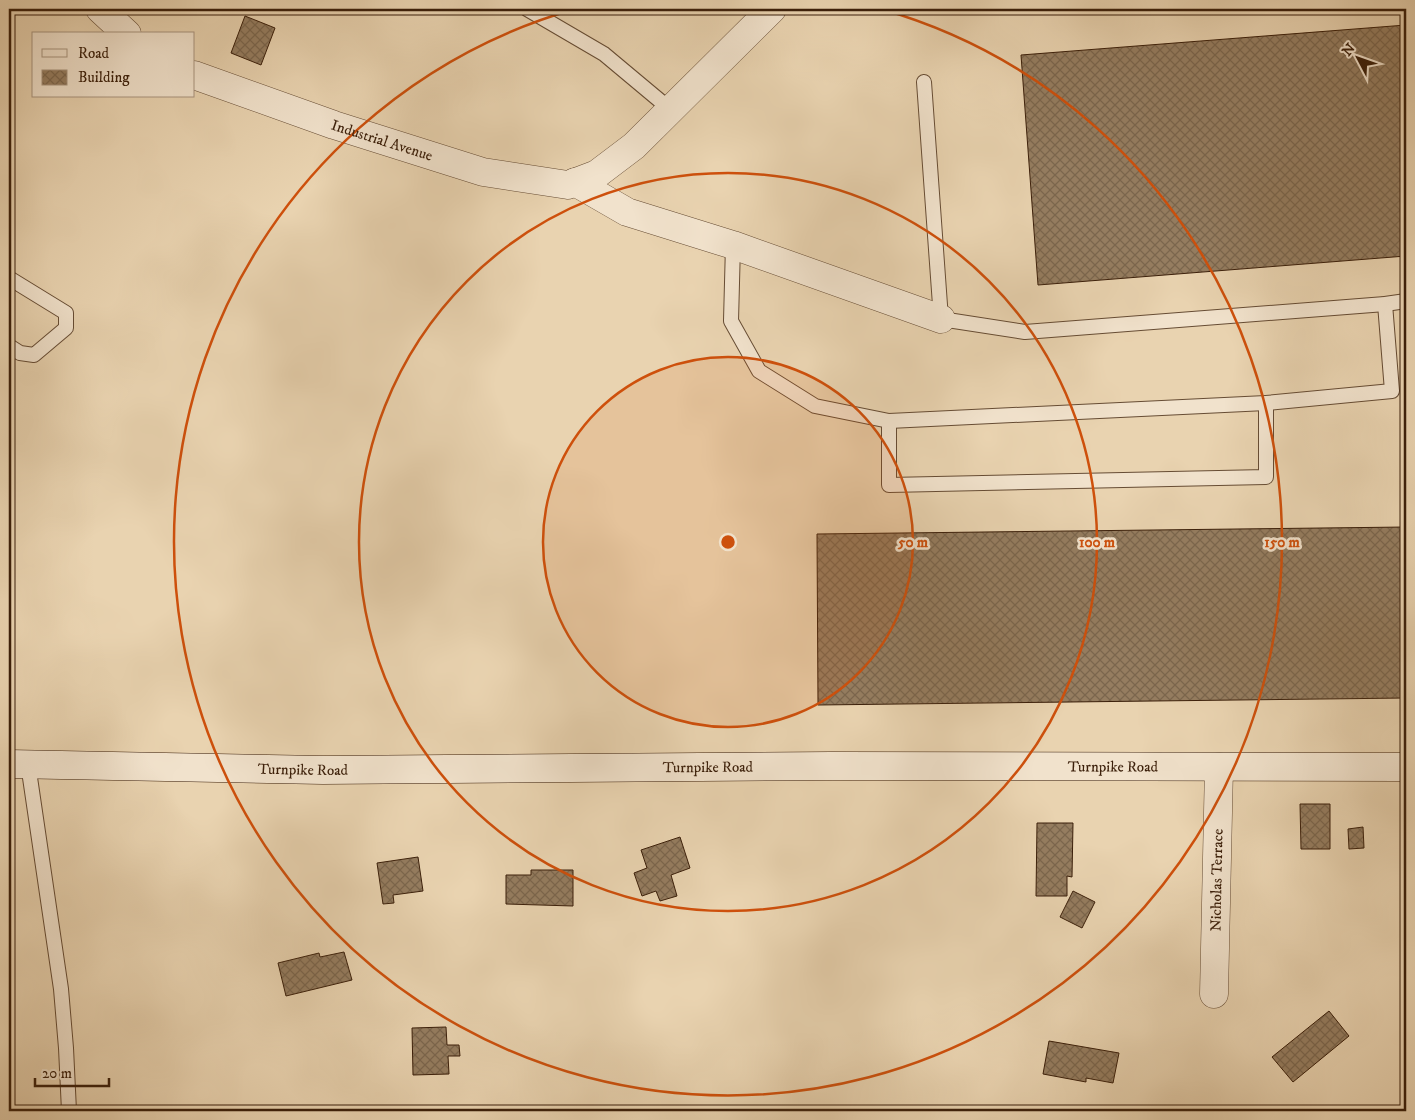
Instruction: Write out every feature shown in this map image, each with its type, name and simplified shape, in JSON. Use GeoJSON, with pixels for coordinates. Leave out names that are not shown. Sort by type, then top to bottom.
{"type":"FeatureCollection","features":[{"type":"Feature","properties":{"kind":"main road"},"geometry":{"type":"LineString","coordinates":[[100,9],[125,32]]}},
{"type":"Feature","properties":{"kind":"main road","name":"Industrial Avenue"},"geometry":{"type":"LineString","coordinates":[[195,75],[334,125],[483,172],[568,185],[597,174],[634,146],[772,9]]}},
{"type":"Feature","properties":{"kind":"main road"},"geometry":{"type":"LineString","coordinates":[[575,182],[627,212],[733,245],[941,319]]}},
{"type":"Feature","properties":{"kind":"main road","name":"Turnpike Road"},"geometry":{"type":"LineString","coordinates":[[18,764],[323,770],[822,766],[1406,767]]}},
{"type":"Feature","properties":{"kind":"main road","name":"Nicholas Terrace"},"geometry":{"type":"LineString","coordinates":[[1214,994],[1219,767]]}},
{"type":"Feature","properties":{"kind":"lane"},"geometry":{"type":"LineString","coordinates":[[527,9],[604,54],[671,110]]}},
{"type":"Feature","properties":{"kind":"lane"},"geometry":{"type":"LineString","coordinates":[[924,82],[941,319],[1025,332],[1406,301]]}},
{"type":"Feature","properties":{"kind":"lane"},"geometry":{"type":"LineString","coordinates":[[733,245],[732,321],[759,371],[815,406],[889,421],[1266,403],[1392,391],[1385,304]]}},
{"type":"Feature","properties":{"kind":"lane"},"geometry":{"type":"LineString","coordinates":[[9,278],[66,313],[66,328],[34,355],[20,353],[9,346]]}},
{"type":"Feature","properties":{"kind":"lane"},"geometry":{"type":"LineString","coordinates":[[889,421],[889,485],[1266,477],[1266,403]]}},
{"type":"Feature","properties":{"kind":"lane"},"geometry":{"type":"LineString","coordinates":[[18,764],[62,989],[69,1111]]}},
{"type":"Feature","properties":{"kind":"building"},"geometry":{"type":"Polygon","coordinates":[[[245,16],[275,28],[261,65],[231,53],[245,16]]]}},
{"type":"Feature","properties":{"kind":"building"},"geometry":{"type":"Polygon","coordinates":[[[1406,25],[1406,256],[1038,285],[1021,55],[1406,25]]]}},
{"type":"Feature","properties":{"kind":"building"},"geometry":{"type":"Polygon","coordinates":[[[1406,527],[1406,698],[818,705],[817,534],[1406,527]]]}},
{"type":"Feature","properties":{"kind":"building"},"geometry":{"type":"Polygon","coordinates":[[[1300,804],[1330,804],[1330,849],[1301,849],[1300,804]]]}},
{"type":"Feature","properties":{"kind":"building"},"geometry":{"type":"Polygon","coordinates":[[[1037,823],[1073,823],[1072,877],[1067,876],[1067,896],[1036,896],[1037,823]]]}},
{"type":"Feature","properties":{"kind":"building"},"geometry":{"type":"Polygon","coordinates":[[[1363,827],[1364,848],[1349,849],[1348,829],[1363,827]]]}},
{"type":"Feature","properties":{"kind":"building"},"geometry":{"type":"Polygon","coordinates":[[[680,837],[690,868],[671,875],[677,896],[660,901],[656,891],[642,896],[634,873],[647,868],[641,850],[680,837]]]}},
{"type":"Feature","properties":{"kind":"building"},"geometry":{"type":"Polygon","coordinates":[[[418,857],[423,891],[393,895],[394,903],[383,904],[377,863],[418,857]]]}},
{"type":"Feature","properties":{"kind":"building"},"geometry":{"type":"Polygon","coordinates":[[[531,870],[573,870],[573,906],[506,904],[506,875],[531,875],[531,870]]]}},
{"type":"Feature","properties":{"kind":"building"},"geometry":{"type":"Polygon","coordinates":[[[1073,891],[1095,902],[1082,928],[1060,917],[1073,891]]]}},
{"type":"Feature","properties":{"kind":"building"},"geometry":{"type":"Polygon","coordinates":[[[344,952],[352,980],[286,996],[278,963],[319,953],[320,957],[344,952]]]}},
{"type":"Feature","properties":{"kind":"building"},"geometry":{"type":"Polygon","coordinates":[[[1329,1011],[1349,1036],[1293,1082],[1272,1057],[1329,1011]]]}},
{"type":"Feature","properties":{"kind":"building"},"geometry":{"type":"Polygon","coordinates":[[[446,1027],[447,1045],[459,1045],[460,1056],[448,1056],[449,1074],[413,1075],[412,1028],[446,1027]]]}},
{"type":"Feature","properties":{"kind":"building"},"geometry":{"type":"Polygon","coordinates":[[[1049,1041],[1119,1053],[1113,1083],[1086,1078],[1086,1082],[1043,1074],[1049,1041]]]}}]}
